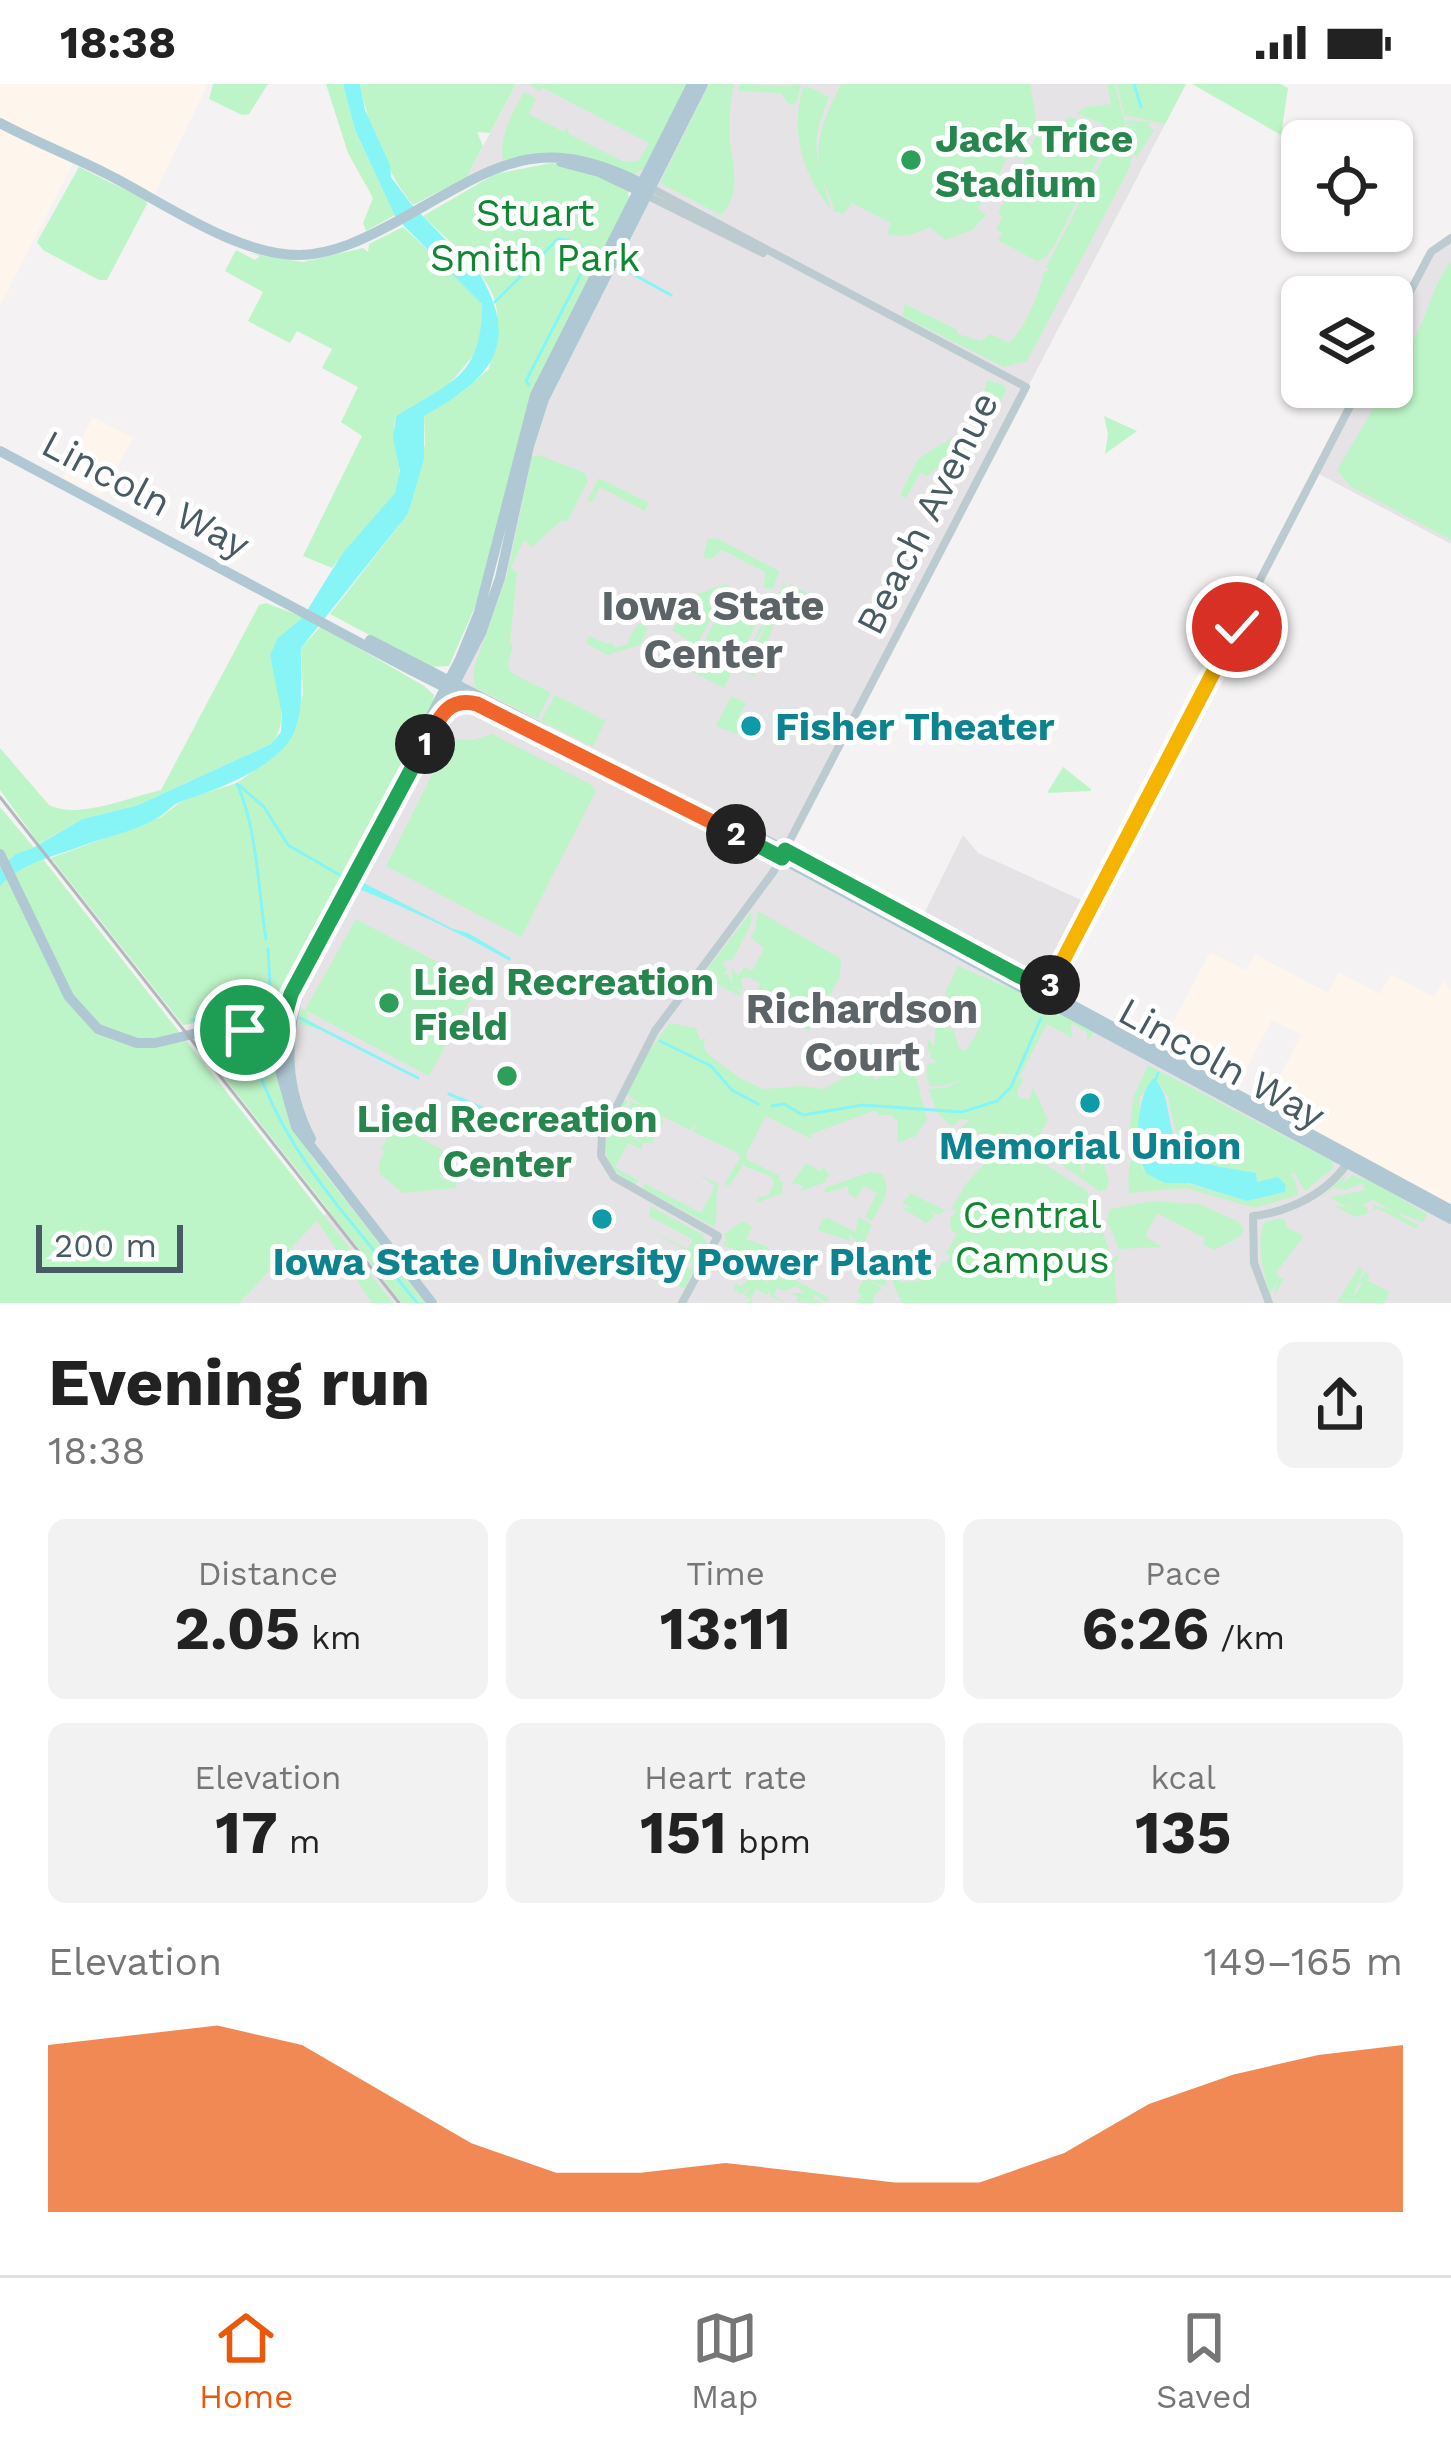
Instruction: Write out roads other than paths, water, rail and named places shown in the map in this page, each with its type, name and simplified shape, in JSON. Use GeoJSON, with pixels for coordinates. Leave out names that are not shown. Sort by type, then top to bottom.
{"type":"FeatureCollection","features":[{"type":"Feature","properties":{"kind":"main road"},"geometry":{"type":"LineString","coordinates":[[643,189],[692,84]]}},
{"type":"Feature","properties":{"kind":"main road"},"geometry":{"type":"LineString","coordinates":[[279,1053],[307,968],[464,661],[535,395],[703,84]]}},
{"type":"Feature","properties":{"kind":"main road"},"geometry":{"type":"LineString","coordinates":[[0,123],[262,250],[298,255],[331,251],[516,162],[569,164],[643,189]]}},
{"type":"Feature","properties":{"kind":"main road","name":"Lincoln Way"},"geometry":{"type":"LineString","coordinates":[[0,451],[783,854],[1451,1215]]}},
{"type":"Feature","properties":{"kind":"main road"},"geometry":{"type":"LineString","coordinates":[[439,710],[428,674],[464,661]]}},
{"type":"Feature","properties":{"kind":"main road"},"geometry":{"type":"LineString","coordinates":[[439,710],[460,701],[479,700],[467,681],[464,661]]}},
{"type":"Feature","properties":{"kind":"main road"},"geometry":{"type":"LineString","coordinates":[[0,854],[75,1007],[106,1034],[146,1043],[218,1028],[284,1039]]}},
{"type":"Feature","properties":{"kind":"main road"},"geometry":{"type":"LineString","coordinates":[[255,1033],[279,1053],[287,1106],[301,1136],[432,1303]]}},
{"type":"Feature","properties":{"kind":"main road"},"geometry":{"type":"LineString","coordinates":[[284,1039],[293,1092],[323,1162]]}},
{"type":"Feature","properties":{"kind":"street","name":"Beach Avenue"},"geometry":{"type":"LineString","coordinates":[[643,189],[1026,387],[783,854],[754,901],[655,1030],[602,1136],[601,1156],[614,1177],[718,1236],[682,1303]]}},
{"type":"Feature","properties":{"kind":"street"},"geometry":{"type":"LineString","coordinates":[[1413,286],[1431,252],[1451,238]]}},
{"type":"Feature","properties":{"kind":"street"},"geometry":{"type":"LineString","coordinates":[[1044,995],[1349,408]]}},
{"type":"Feature","properties":{"kind":"street"},"geometry":{"type":"LineString","coordinates":[[1269,1303],[1254,1260],[1253,1216],[1312,1195],[1349,1162]]}},
{"type":"Feature","properties":{"kind":"water"},"geometry":{"type":"Polygon","coordinates":[[[343,84],[360,84],[391,177],[481,276],[498,323],[492,360],[465,389],[424,416],[424,459],[408,514],[301,648],[300,709],[295,730],[276,755],[245,776],[179,802],[143,825],[30,865],[0,886],[0,868],[16,854],[82,819],[138,805],[271,744],[281,732],[270,655],[278,638],[303,617],[342,554],[395,493],[400,471],[393,438],[396,416],[460,375],[476,348],[482,304],[396,218],[355,130],[343,84]]]}},
{"type":"Feature","properties":{"kind":"water"},"geometry":{"type":"Polygon","coordinates":[[[362,882],[468,933],[510,961],[359,889],[362,882]]]}},
{"type":"Feature","properties":{"kind":"water"},"geometry":{"type":"Polygon","coordinates":[[[1154,1078],[1182,1150],[1212,1165],[1256,1173],[1257,1182],[1278,1177],[1286,1185],[1285,1192],[1247,1201],[1189,1183],[1165,1183],[1147,1174],[1138,1124],[1143,1097],[1154,1078]]]}},
{"type":"Feature","properties":{"kind":"waterway"},"geometry":{"type":"LineString","coordinates":[[1134,84],[1141,107]]}},
{"type":"Feature","properties":{"kind":"waterway"},"geometry":{"type":"LineString","coordinates":[[495,302],[558,239],[568,240]]}},
{"type":"Feature","properties":{"kind":"waterway"},"geometry":{"type":"LineString","coordinates":[[529,385],[526,381],[583,270],[582,252],[574,243]]}},
{"type":"Feature","properties":{"kind":"waterway"},"geometry":{"type":"LineString","coordinates":[[581,247],[596,255]]}},
{"type":"Feature","properties":{"kind":"waterway"},"geometry":{"type":"LineString","coordinates":[[618,266],[671,295]]}},
{"type":"Feature","properties":{"kind":"waterway"},"geometry":{"type":"LineString","coordinates":[[237,784],[253,839],[266,939]]}},
{"type":"Feature","properties":{"kind":"waterway"},"geometry":{"type":"LineString","coordinates":[[239,785],[264,807],[288,845],[343,877]]}},
{"type":"Feature","properties":{"kind":"waterway"},"geometry":{"type":"LineString","coordinates":[[266,996],[268,949]]}},
{"type":"Feature","properties":{"kind":"waterway"},"geometry":{"type":"LineString","coordinates":[[192,1020],[259,1013],[256,1020]]}},
{"type":"Feature","properties":{"kind":"waterway"},"geometry":{"type":"LineString","coordinates":[[300,1018],[418,1078]]}},
{"type":"Feature","properties":{"kind":"waterway"},"geometry":{"type":"LineString","coordinates":[[772,1106],[784,1104],[803,1115],[863,1105],[962,1112],[997,1101],[1011,1087],[1041,1018]]}},
{"type":"Feature","properties":{"kind":"waterway"},"geometry":{"type":"LineString","coordinates":[[250,1040],[261,1077],[296,1147],[417,1303]]}},
{"type":"Feature","properties":{"kind":"waterway"},"geometry":{"type":"LineString","coordinates":[[660,1041],[711,1066],[732,1090],[758,1104]]}},
{"type":"Feature","properties":{"kind":"waterway"},"geometry":{"type":"LineString","coordinates":[[1156,1079],[1158,1073]]}},
{"type":"Feature","properties":{"kind":"waterway"},"geometry":{"type":"LineString","coordinates":[[449,1094],[491,1112]]}},
{"type":"Feature","properties":{"kind":"railway"},"geometry":{"type":"LineString","coordinates":[[0,797],[399,1303]]}},
{"type":"Feature","properties":{"kind":"place","name":"Jack Trice Stadium"},"geometry":{"type":"Point","coordinates":[911,160]}},
{"type":"Feature","properties":{"kind":"place","name":"Fisher Theater"},"geometry":{"type":"Point","coordinates":[751,726]}},
{"type":"Feature","properties":{"kind":"place","name":"Lied Recreation Field"},"geometry":{"type":"Point","coordinates":[389,1003]}},
{"type":"Feature","properties":{"kind":"place","name":"Lied Recreation Center"},"geometry":{"type":"Point","coordinates":[507,1076]}},
{"type":"Feature","properties":{"kind":"place","name":"Memorial Union"},"geometry":{"type":"Point","coordinates":[1090,1103]}},
{"type":"Feature","properties":{"kind":"place","name":"Iowa State University Power Plant"},"geometry":{"type":"Point","coordinates":[602,1219]}},
{"type":"Feature","properties":{"kind":"district","name":"Iowa State Center"},"geometry":{"type":"Point","coordinates":[713,629]}},
{"type":"Feature","properties":{"kind":"district","name":"Richardson Court"},"geometry":{"type":"Point","coordinates":[862,1032]}},
{"type":"Feature","properties":{"kind":"park label","name":"Stuart Smith Park"},"geometry":{"type":"Point","coordinates":[535,234]}},
{"type":"Feature","properties":{"kind":"park label","name":"Central Campus"},"geometry":{"type":"Point","coordinates":[1032,1236]}}]}
